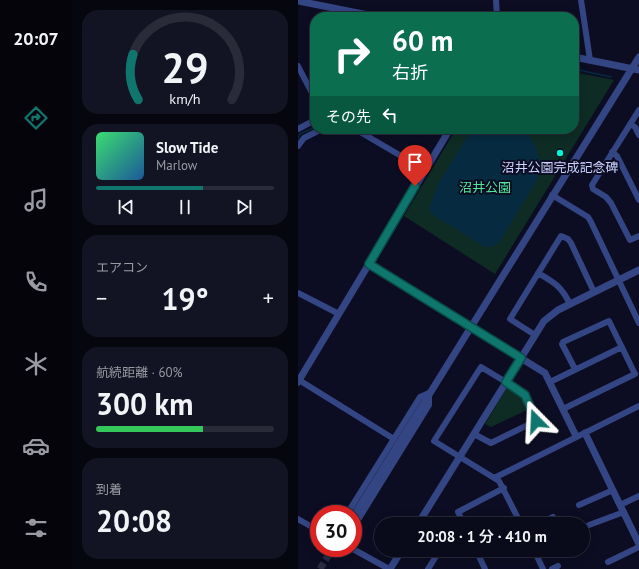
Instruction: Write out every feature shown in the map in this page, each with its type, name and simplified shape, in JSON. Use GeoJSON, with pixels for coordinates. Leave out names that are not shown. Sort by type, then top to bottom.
{"type":"FeatureCollection","features":[{"type":"Feature","properties":{"kind":"street"},"geometry":{"type":"LineString","coordinates":[[496,0],[497,12]]}},
{"type":"Feature","properties":{"kind":"street"},"geometry":{"type":"LineString","coordinates":[[581,0],[590,60]]}},
{"type":"Feature","properties":{"kind":"street"},"geometry":{"type":"LineString","coordinates":[[298,1],[353,12]]}},
{"type":"Feature","properties":{"kind":"street"},"geometry":{"type":"LineString","coordinates":[[360,505],[552,195],[635,69],[639,57]]}},
{"type":"Feature","properties":{"kind":"street"},"geometry":{"type":"LineString","coordinates":[[579,58],[635,69]]}},
{"type":"Feature","properties":{"kind":"street"},"geometry":{"type":"LineString","coordinates":[[298,66],[310,89]]}},
{"type":"Feature","properties":{"kind":"street"},"geometry":{"type":"LineString","coordinates":[[639,110],[592,183],[592,187],[611,203],[630,240],[639,236]]}},
{"type":"Feature","properties":{"kind":"street"},"geometry":{"type":"LineString","coordinates":[[298,129],[310,123]]}},
{"type":"Feature","properties":{"kind":"street"},"geometry":{"type":"LineString","coordinates":[[630,124],[635,127],[639,134]]}},
{"type":"Feature","properties":{"kind":"street"},"geometry":{"type":"LineString","coordinates":[[298,146],[304,138],[312,134]]}},
{"type":"Feature","properties":{"kind":"street"},"geometry":{"type":"LineString","coordinates":[[364,134],[425,170]]}},
{"type":"Feature","properties":{"kind":"street"},"geometry":{"type":"LineString","coordinates":[[394,439],[298,381],[447,134]]}},
{"type":"Feature","properties":{"kind":"street"},"geometry":{"type":"LineString","coordinates":[[612,152],[617,156],[639,200]]}},
{"type":"Feature","properties":{"kind":"street"},"geometry":{"type":"LineString","coordinates":[[552,195],[588,217],[639,323]]}},
{"type":"Feature","properties":{"kind":"street"},"geometry":{"type":"LineString","coordinates":[[535,334],[510,319],[561,236],[564,236],[571,243],[594,292]]}},
{"type":"Feature","properties":{"kind":"street"},"geometry":{"type":"LineString","coordinates":[[369,264],[545,373],[576,436]]}},
{"type":"Feature","properties":{"kind":"street"},"geometry":{"type":"LineString","coordinates":[[422,517],[535,334],[548,317],[570,304],[639,270]]}},
{"type":"Feature","properties":{"kind":"street"},"geometry":{"type":"LineString","coordinates":[[538,273],[564,290],[570,304]]}},
{"type":"Feature","properties":{"kind":"street"},"geometry":{"type":"LineString","coordinates":[[298,293],[339,314]]}},
{"type":"Feature","properties":{"kind":"street"},"geometry":{"type":"LineString","coordinates":[[563,409],[635,374],[611,323],[607,321],[563,342],[562,344],[575,369]]}},
{"type":"Feature","properties":{"kind":"street"},"geometry":{"type":"LineString","coordinates":[[550,382],[622,347]]}},
{"type":"Feature","properties":{"kind":"street"},"geometry":{"type":"LineString","coordinates":[[474,434],[491,443],[536,421],[525,395],[481,367],[434,441],[494,478],[504,488],[518,517]]}},
{"type":"Feature","properties":{"kind":"street"},"geometry":{"type":"LineString","coordinates":[[353,505],[420,397],[429,393]]}},
{"type":"Feature","properties":{"kind":"street"},"geometry":{"type":"LineString","coordinates":[[362,513],[429,404],[429,393]]}},
{"type":"Feature","properties":{"kind":"street"},"geometry":{"type":"LineString","coordinates":[[494,478],[639,406]]}},
{"type":"Feature","properties":{"kind":"street"},"geometry":{"type":"LineString","coordinates":[[585,433],[639,544]]}},
{"type":"Feature","properties":{"kind":"street"},"geometry":{"type":"LineString","coordinates":[[459,517],[458,512],[504,488]]}},
{"type":"Feature","properties":{"kind":"street"},"geometry":{"type":"LineString","coordinates":[[578,505],[613,490]]}},
{"type":"Feature","properties":{"kind":"street"},"geometry":{"type":"LineString","coordinates":[[620,505],[639,496]]}},
{"type":"Feature","properties":{"kind":"street"},"geometry":{"type":"LineString","coordinates":[[590,526],[624,512]]}},
{"type":"Feature","properties":{"kind":"street"},"geometry":{"type":"LineString","coordinates":[[298,519],[310,525]]}},
{"type":"Feature","properties":{"kind":"street"},"geometry":{"type":"LineString","coordinates":[[608,562],[639,548]]}},
{"type":"Feature","properties":{"kind":"street"},"geometry":{"type":"LineString","coordinates":[[362,554],[390,569],[398,557]]}},
{"type":"Feature","properties":{"kind":"street"},"geometry":{"type":"LineString","coordinates":[[428,569],[436,557]]}},
{"type":"Feature","properties":{"kind":"street"},"geometry":{"type":"LineString","coordinates":[[479,557],[485,569]]}},
{"type":"Feature","properties":{"kind":"street"},"geometry":{"type":"LineString","coordinates":[[537,557],[543,569]]}},
{"type":"Feature","properties":{"kind":"green space","name":"沼井公園"},"geometry":{"type":"Polygon","coordinates":[[[579,73],[614,80],[495,274],[404,216],[453,134],[579,134],[579,73]]]}},
{"type":"Feature","properties":{"kind":"green space"},"geometry":{"type":"Polygon","coordinates":[[[509,388],[522,396],[529,409],[491,427],[485,424],[506,389],[509,388]]]}},
{"type":"Feature","properties":{"kind":"water"},"geometry":{"type":"Polygon","coordinates":[[[469,134],[528,134],[540,158],[541,164],[539,177],[498,244],[491,247],[483,246],[432,214],[429,209],[437,186],[469,134]]]}},
{"type":"Feature","properties":{"kind":"waterway"},"geometry":{"type":"LineString","coordinates":[[579,70],[611,77]]}},
{"type":"Feature","properties":{"kind":"waterway"},"geometry":{"type":"LineString","coordinates":[[298,138],[300,134],[310,129]]}},
{"type":"Feature","properties":{"kind":"tunnel"},"geometry":{"type":"LineString","coordinates":[[320,569],[327,557]]}},
{"type":"Feature","properties":{"kind":"place","name":"沼井公園完成記念碑"},"geometry":{"type":"Point","coordinates":[560,153]}},
{"type":"Feature","properties":{"kind":"route"},"geometry":{"type":"LineString","coordinates":[[415,186],[369,264],[521,358],[506,382],[524,393],[536,421]]}}]}
